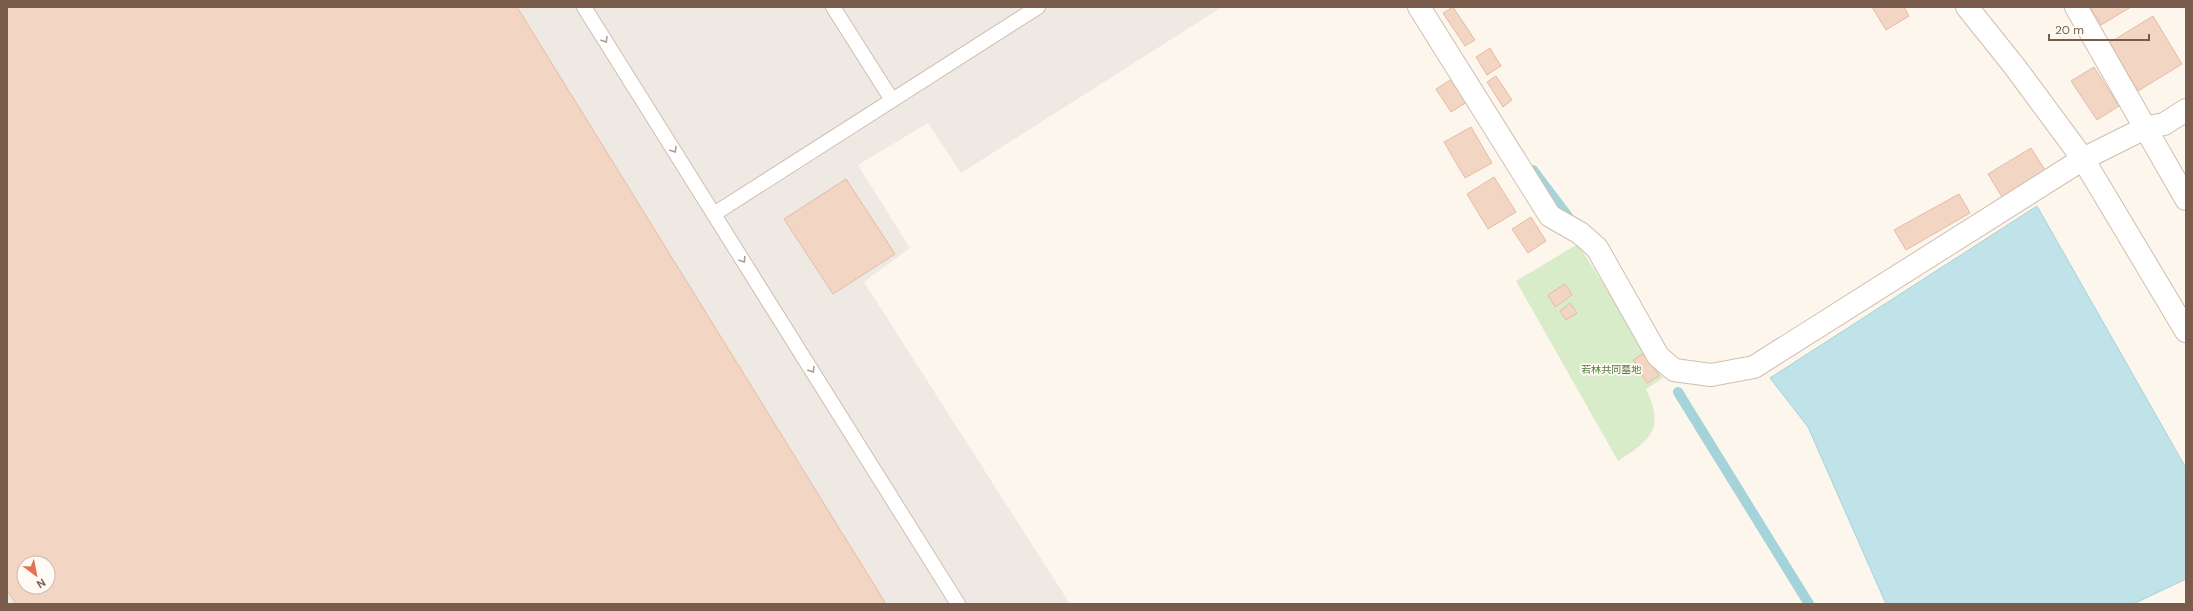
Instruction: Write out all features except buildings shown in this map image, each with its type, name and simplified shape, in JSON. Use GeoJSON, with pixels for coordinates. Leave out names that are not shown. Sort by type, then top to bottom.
{"type":"FeatureCollection","features":[{"type":"Feature","properties":{"kind":"street"},"geometry":{"type":"LineString","coordinates":[[1419,7],[1550,216],[1580,233],[1597,248],[1658,356],[1674,370],[1711,375],[1754,367],[2083,159],[2145,128],[2164,124],[2186,110]]}},
{"type":"Feature","properties":{"kind":"street"},"geometry":{"type":"LineString","coordinates":[[1967,7],[2015,67],[2083,159],[2186,332]]}},
{"type":"Feature","properties":{"kind":"street"},"geometry":{"type":"LineString","coordinates":[[2076,7],[2186,199]]}},
{"type":"Feature","properties":{"kind":"lane"},"geometry":{"type":"LineString","coordinates":[[584,7],[958,604]]}},
{"type":"Feature","properties":{"kind":"lane"},"geometry":{"type":"LineString","coordinates":[[833,7],[892,100]]}},
{"type":"Feature","properties":{"kind":"lane"},"geometry":{"type":"LineString","coordinates":[[714,214],[1038,7]]}},
{"type":"Feature","properties":{"kind":"shaded area"},"geometry":{"type":"Polygon","coordinates":[[[7,7],[1222,7],[961,173],[928,123],[858,165],[910,248],[864,282],[1070,604],[7,604],[7,7]]]}},
{"type":"Feature","properties":{"kind":"green space","name":"若林共同墓地"},"geometry":{"type":"Polygon","coordinates":[[[1578,244],[1663,378],[1646,389],[1652,402],[1654,414],[1652,432],[1639,446],[1618,461],[1516,281],[1578,244]]]}},
{"type":"Feature","properties":{"kind":"water"},"geometry":{"type":"Polygon","coordinates":[[[2037,206],[2186,468],[2186,579],[2133,604],[1886,604],[1808,427],[1770,378],[2037,206]]]}},
{"type":"Feature","properties":{"kind":"waterway"},"geometry":{"type":"LineString","coordinates":[[1533,170],[1570,219]]}},
{"type":"Feature","properties":{"kind":"waterway"},"geometry":{"type":"LineString","coordinates":[[1678,392],[1809,604]]}}]}
